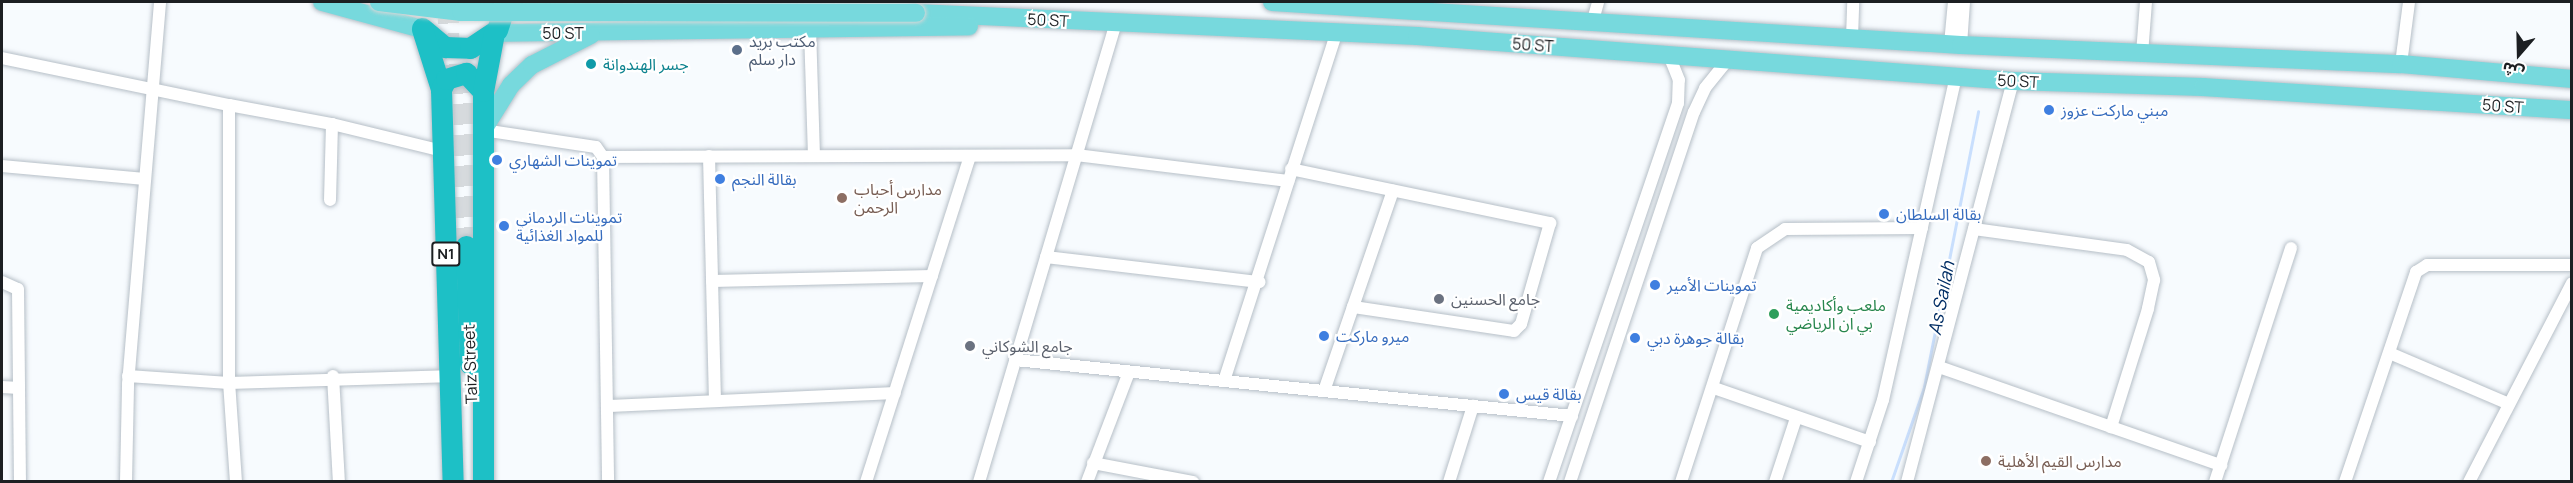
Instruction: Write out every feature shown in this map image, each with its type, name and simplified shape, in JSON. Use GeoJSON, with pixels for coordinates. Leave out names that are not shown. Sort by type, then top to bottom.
{"type":"FeatureCollection","features":[{"type":"Feature","properties":{"kind":"highway"},"geometry":{"type":"LineString","coordinates":[[413,2],[422,29],[453,49],[478,45],[494,33],[506,2]]}},
{"type":"Feature","properties":{"kind":"highway","name":"N1"},"geometry":{"type":"LineString","coordinates":[[422,29],[441,89],[446,376],[453,482]]}},
{"type":"Feature","properties":{"kind":"highway","name":"N1"},"geometry":{"type":"LineString","coordinates":[[483,482],[483,91],[494,33]]}},
{"type":"Feature","properties":{"kind":"highway"},"geometry":{"type":"LineString","coordinates":[[441,89],[446,79],[466,73],[483,91]]}},
{"type":"Feature","properties":{"kind":"highway","name":"Taiz Street"},"geometry":{"type":"LineString","coordinates":[[460,482],[460,246],[477,482]]}},
{"type":"Feature","properties":{"kind":"main road"},"geometry":{"type":"LineString","coordinates":[[327,2],[422,29]]}},
{"type":"Feature","properties":{"kind":"main road"},"geometry":{"type":"LineString","coordinates":[[379,2],[461,12],[916,13],[1014,18]]}},
{"type":"Feature","properties":{"kind":"main road"},"geometry":{"type":"LineString","coordinates":[[567,2],[564,14],[576,33]]}},
{"type":"Feature","properties":{"kind":"main road","name":"50 ST"},"geometry":{"type":"LineString","coordinates":[[1272,2],[1593,20],[1956,45],[2401,64],[2571,79]]}},
{"type":"Feature","properties":{"kind":"main road"},"geometry":{"type":"LineString","coordinates":[[1416,9],[1417,36]]}},
{"type":"Feature","properties":{"kind":"main road","name":"50 ST"},"geometry":{"type":"LineString","coordinates":[[494,33],[965,27],[1014,18],[1417,36],[2013,81],[2203,87],[2571,110]]}},
{"type":"Feature","properties":{"kind":"main road"},"geometry":{"type":"LineString","coordinates":[[483,130],[511,86],[532,65],[597,33]]}},
{"type":"Feature","properties":{"kind":"main road"},"geometry":{"type":"LineString","coordinates":[[2202,57],[2203,87]]}},
{"type":"Feature","properties":{"kind":"street"},"geometry":{"type":"LineString","coordinates":[[126,482],[128,376],[160,2]]}},
{"type":"Feature","properties":{"kind":"street"},"geometry":{"type":"LineString","coordinates":[[1593,20],[1598,2]]}},
{"type":"Feature","properties":{"kind":"street"},"geometry":{"type":"LineString","coordinates":[[1852,38],[1854,2]]}},
{"type":"Feature","properties":{"kind":"street"},"geometry":{"type":"LineString","coordinates":[[1954,2],[1956,45]]}},
{"type":"Feature","properties":{"kind":"street"},"geometry":{"type":"LineString","coordinates":[[1956,45],[1964,2]]}},
{"type":"Feature","properties":{"kind":"street"},"geometry":{"type":"LineString","coordinates":[[2142,54],[2146,2]]}},
{"type":"Feature","properties":{"kind":"street"},"geometry":{"type":"LineString","coordinates":[[2401,64],[2409,2]]}},
{"type":"Feature","properties":{"kind":"street"},"geometry":{"type":"LineString","coordinates":[[979,482],[1116,23]]}},
{"type":"Feature","properties":{"kind":"street"},"geometry":{"type":"LineString","coordinates":[[810,29],[813,156]]}},
{"type":"Feature","properties":{"kind":"street"},"geometry":{"type":"LineString","coordinates":[[1224,381],[1260,282],[1290,175],[1337,32]]}},
{"type":"Feature","properties":{"kind":"street"},"geometry":{"type":"LineString","coordinates":[[1550,482],[1678,103],[1679,80],[1670,55]]}},
{"type":"Feature","properties":{"kind":"street"},"geometry":{"type":"LineString","coordinates":[[2,58],[153,91],[332,124],[443,151]]}},
{"type":"Feature","properties":{"kind":"street"},"geometry":{"type":"LineString","coordinates":[[1570,482],[1694,112],[1705,88],[1728,60]]}},
{"type":"Feature","properties":{"kind":"street"},"geometry":{"type":"LineString","coordinates":[[1856,482],[1870,442],[1956,77]]}},
{"type":"Feature","properties":{"kind":"street"},"geometry":{"type":"LineString","coordinates":[[1907,482],[2013,81]]}},
{"type":"Feature","properties":{"kind":"street"},"geometry":{"type":"LineString","coordinates":[[229,105],[229,383],[236,482]]}},
{"type":"Feature","properties":{"kind":"street"},"geometry":{"type":"LineString","coordinates":[[330,200],[332,124]]}},
{"type":"Feature","properties":{"kind":"street"},"geometry":{"type":"LineString","coordinates":[[483,130],[596,147],[603,157],[610,406],[608,482]]}},
{"type":"Feature","properties":{"kind":"street"},"geometry":{"type":"LineString","coordinates":[[603,157],[1076,155],[1290,175],[1393,191],[1550,223],[1521,324],[1506,333],[1353,307]]}},
{"type":"Feature","properties":{"kind":"street"},"geometry":{"type":"LineString","coordinates":[[709,156],[715,399]]}},
{"type":"Feature","properties":{"kind":"street"},"geometry":{"type":"LineString","coordinates":[[866,482],[970,157]]}},
{"type":"Feature","properties":{"kind":"street"},"geometry":{"type":"LineString","coordinates":[[2,166],[144,179]]}},
{"type":"Feature","properties":{"kind":"street"},"geometry":{"type":"LineString","coordinates":[[1324,392],[1393,191]]}},
{"type":"Feature","properties":{"kind":"street"},"geometry":{"type":"LineString","coordinates":[[1681,482],[1714,388],[1750,258],[1764,240],[1785,229],[1922,228]]}},
{"type":"Feature","properties":{"kind":"street"},"geometry":{"type":"LineString","coordinates":[[1974,229],[2127,250],[2149,262],[2154,280],[2148,309],[2111,427]]}},
{"type":"Feature","properties":{"kind":"street"},"geometry":{"type":"LineString","coordinates":[[2215,482],[2291,249]]}},
{"type":"Feature","properties":{"kind":"street"},"geometry":{"type":"LineString","coordinates":[[1046,257],[1260,282]]}},
{"type":"Feature","properties":{"kind":"street"},"geometry":{"type":"LineString","coordinates":[[2345,482],[2392,354],[2414,278],[2427,265],[2571,265]]}},
{"type":"Feature","properties":{"kind":"street"},"geometry":{"type":"LineString","coordinates":[[712,281],[932,276]]}},
{"type":"Feature","properties":{"kind":"street"},"geometry":{"type":"LineString","coordinates":[[2,282],[18,289],[20,482]]}},
{"type":"Feature","properties":{"kind":"street"},"geometry":{"type":"LineString","coordinates":[[2469,482],[2571,283]]}},
{"type":"Feature","properties":{"kind":"street"},"geometry":{"type":"LineString","coordinates":[[1609,306],[1627,313]]}},
{"type":"Feature","properties":{"kind":"street"},"geometry":{"type":"LineString","coordinates":[[2392,354],[2509,404]]}},
{"type":"Feature","properties":{"kind":"street"},"geometry":{"type":"LineString","coordinates":[[1015,360],[1572,416]]}},
{"type":"Feature","properties":{"kind":"street"},"geometry":{"type":"LineString","coordinates":[[1939,367],[2221,465]]}},
{"type":"Feature","properties":{"kind":"street"},"geometry":{"type":"LineString","coordinates":[[1087,482],[1129,372]]}},
{"type":"Feature","properties":{"kind":"street"},"geometry":{"type":"LineString","coordinates":[[128,376],[229,383],[333,376],[446,376]]}},
{"type":"Feature","properties":{"kind":"street"},"geometry":{"type":"LineString","coordinates":[[333,376],[339,482]]}},
{"type":"Feature","properties":{"kind":"street"},"geometry":{"type":"LineString","coordinates":[[2,387],[19,388]]}},
{"type":"Feature","properties":{"kind":"street"},"geometry":{"type":"LineString","coordinates":[[1714,388],[1870,442]]}},
{"type":"Feature","properties":{"kind":"street"},"geometry":{"type":"LineString","coordinates":[[610,406],[715,399],[895,393]]}},
{"type":"Feature","properties":{"kind":"street"},"geometry":{"type":"LineString","coordinates":[[1449,482],[1473,406]]}},
{"type":"Feature","properties":{"kind":"street"},"geometry":{"type":"LineString","coordinates":[[1775,482],[1796,418]]}},
{"type":"Feature","properties":{"kind":"street"},"geometry":{"type":"LineString","coordinates":[[1093,463],[1193,482]]}},
{"type":"Feature","properties":{"kind":"waterway","name":"As Sailah"},"geometry":{"type":"LineString","coordinates":[[1891,482],[1924,387],[1978,111]]}},
{"type":"Feature","properties":{"kind":"tunnel"},"geometry":{"type":"LineString","coordinates":[[448,2],[450,94]]}},
{"type":"Feature","properties":{"kind":"tunnel"},"geometry":{"type":"LineString","coordinates":[[463,72],[466,246]]}},
{"type":"Feature","properties":{"kind":"place","name":"مكتب بريد دار سلم"},"geometry":{"type":"Point","coordinates":[737,50]}},
{"type":"Feature","properties":{"kind":"place","name":"جسر الهندوانة"},"geometry":{"type":"Point","coordinates":[591,64]}},
{"type":"Feature","properties":{"kind":"place","name":"مبني ماركت عزوز"},"geometry":{"type":"Point","coordinates":[2049,110]}},
{"type":"Feature","properties":{"kind":"place","name":"تموينات الشهاري"},"geometry":{"type":"Point","coordinates":[497,160]}},
{"type":"Feature","properties":{"kind":"place","name":"بقالة النجم"},"geometry":{"type":"Point","coordinates":[720,179]}},
{"type":"Feature","properties":{"kind":"place","name":"مدارس أحباب الرحمن"},"geometry":{"type":"Point","coordinates":[842,198]}},
{"type":"Feature","properties":{"kind":"place","name":"بقالة السلطان"},"geometry":{"type":"Point","coordinates":[1884,214]}},
{"type":"Feature","properties":{"kind":"place","name":"تموينات الردماني للمواد الغذائية"},"geometry":{"type":"Point","coordinates":[504,226]}},
{"type":"Feature","properties":{"kind":"place","name":"تموينات الأمير"},"geometry":{"type":"Point","coordinates":[1655,285]}},
{"type":"Feature","properties":{"kind":"place","name":"جامع الحسنين"},"geometry":{"type":"Point","coordinates":[1439,299]}},
{"type":"Feature","properties":{"kind":"place","name":"ملعب وأكاديمية بي ان الرياضي"},"geometry":{"type":"Point","coordinates":[1774,314]}},
{"type":"Feature","properties":{"kind":"place","name":"ميرو ماركت"},"geometry":{"type":"Point","coordinates":[1324,336]}},
{"type":"Feature","properties":{"kind":"place","name":"بقالة جوهرة دبي"},"geometry":{"type":"Point","coordinates":[1635,338]}},
{"type":"Feature","properties":{"kind":"place","name":"جامع الشوكاني"},"geometry":{"type":"Point","coordinates":[970,346]}},
{"type":"Feature","properties":{"kind":"place","name":"بقالة قيس"},"geometry":{"type":"Point","coordinates":[1504,394]}},
{"type":"Feature","properties":{"kind":"place","name":"مدارس القيم الأهلية"},"geometry":{"type":"Point","coordinates":[1986,461]}}]}
